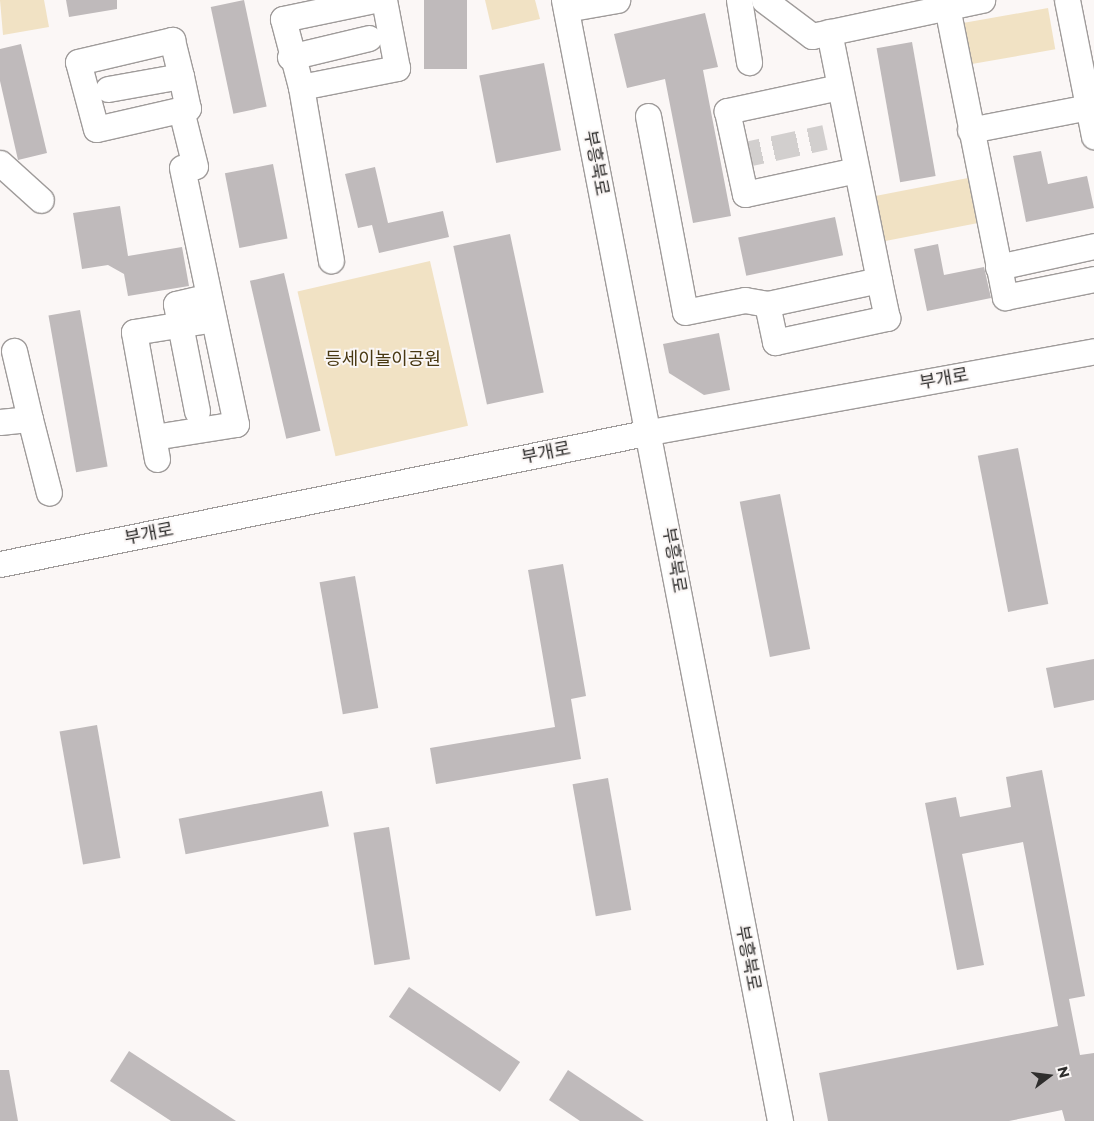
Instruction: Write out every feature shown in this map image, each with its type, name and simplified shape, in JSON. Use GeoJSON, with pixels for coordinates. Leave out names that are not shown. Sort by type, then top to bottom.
{"type":"FeatureCollection","features":[{"type":"Feature","properties":{"kind":"street"},"geometry":{"type":"LineString","coordinates":[[330,260],[301,87],[290,57],[283,20],[374,0]]}},
{"type":"Feature","properties":{"kind":"street"},"geometry":{"type":"LineString","coordinates":[[301,87],[397,68],[384,0]]}},
{"type":"Feature","properties":{"kind":"street"},"geometry":{"type":"LineString","coordinates":[[565,5],[617,0]]}},
{"type":"Feature","properties":{"kind":"street"},"geometry":{"type":"LineString","coordinates":[[739,0],[749,62]]}},
{"type":"Feature","properties":{"kind":"street"},"geometry":{"type":"LineString","coordinates":[[764,0],[812,36],[830,32],[889,10],[947,8],[982,0]]}},
{"type":"Feature","properties":{"kind":"street"},"geometry":{"type":"LineString","coordinates":[[1067,0],[1094,136]]}},
{"type":"Feature","properties":{"kind":"street","name":"부흥북로"},"geometry":{"type":"LineString","coordinates":[[565,5],[650,432],[780,1121]]}},
{"type":"Feature","properties":{"kind":"street"},"geometry":{"type":"LineString","coordinates":[[947,8],[969,88],[970,130],[1005,297],[1094,279]]}},
{"type":"Feature","properties":{"kind":"street"},"geometry":{"type":"LineString","coordinates":[[767,304],[775,342],[887,318],[839,87],[830,32]]}},
{"type":"Feature","properties":{"kind":"street"},"geometry":{"type":"LineString","coordinates":[[290,57],[369,38]]}},
{"type":"Feature","properties":{"kind":"street"},"geometry":{"type":"LineString","coordinates":[[172,40],[181,76],[188,108],[96,129],[78,62],[172,40]]}},
{"type":"Feature","properties":{"kind":"street"},"geometry":{"type":"LineString","coordinates":[[108,89],[181,76]]}},
{"type":"Feature","properties":{"kind":"street"},"geometry":{"type":"LineString","coordinates":[[839,87],[727,111],[745,194],[856,170]]}},
{"type":"Feature","properties":{"kind":"street"},"geometry":{"type":"LineString","coordinates":[[970,130],[1088,107]]}},
{"type":"Feature","properties":{"kind":"street"},"geometry":{"type":"LineString","coordinates":[[181,110],[188,167],[213,319],[236,424],[156,448],[134,332],[213,319]]}},
{"type":"Feature","properties":{"kind":"street"},"geometry":{"type":"LineString","coordinates":[[648,116],[685,312],[745,300],[767,304],[879,280]]}},
{"type":"Feature","properties":{"kind":"street"},"geometry":{"type":"LineString","coordinates":[[0,164],[41,200]]}},
{"type":"Feature","properties":{"kind":"street"},"geometry":{"type":"LineString","coordinates":[[998,267],[1094,246]]}},
{"type":"Feature","properties":{"kind":"street"},"geometry":{"type":"LineString","coordinates":[[197,299],[176,304],[197,412]]}},
{"type":"Feature","properties":{"kind":"street"},"geometry":{"type":"LineString","coordinates":[[14,351],[49,493]]}},
{"type":"Feature","properties":{"kind":"street","name":"부개로"},"geometry":{"type":"LineString","coordinates":[[0,564],[650,432],[1094,352]]}},
{"type":"Feature","properties":{"kind":"street"},"geometry":{"type":"LineString","coordinates":[[0,422],[30,419]]}},
{"type":"Feature","properties":{"kind":"green space"},"geometry":{"type":"Polygon","coordinates":[[[0,0],[44,0],[49,27],[3,35],[0,0]]]}},
{"type":"Feature","properties":{"kind":"green space"},"geometry":{"type":"Polygon","coordinates":[[[485,0],[535,0],[540,19],[492,30],[485,0]]]}},
{"type":"Feature","properties":{"kind":"green space"},"geometry":{"type":"Polygon","coordinates":[[[1048,8],[1055,49],[962,66],[954,24],[1048,8]]]}},
{"type":"Feature","properties":{"kind":"green space"},"geometry":{"type":"Polygon","coordinates":[[[968,178],[977,223],[882,242],[873,197],[968,178]]]}},
{"type":"Feature","properties":{"kind":"green space","name":"등세이놀이공원"},"geometry":{"type":"Polygon","coordinates":[[[430,261],[468,426],[336,456],[297,292],[430,261]]]}},
{"type":"Feature","properties":{"kind":"building"},"geometry":{"type":"Polygon","coordinates":[[[66,0],[117,0],[117,9],[69,17],[66,0]]]}},
{"type":"Feature","properties":{"kind":"building"},"geometry":{"type":"Polygon","coordinates":[[[244,0],[267,107],[233,114],[211,7],[244,0]]]}},
{"type":"Feature","properties":{"kind":"building"},"geometry":{"type":"Polygon","coordinates":[[[424,0],[467,0],[467,69],[424,69],[424,0]]]}},
{"type":"Feature","properties":{"kind":"building"},"geometry":{"type":"Polygon","coordinates":[[[705,13],[718,67],[703,70],[731,216],[693,223],[665,79],[627,88],[614,34],[705,13]]]}},
{"type":"Feature","properties":{"kind":"building"},"geometry":{"type":"Polygon","coordinates":[[[912,42],[936,176],[900,182],[877,48],[912,42]]]}},
{"type":"Feature","properties":{"kind":"building"},"geometry":{"type":"Polygon","coordinates":[[[21,44],[47,153],[18,160],[0,81],[0,49],[21,44]]]}},
{"type":"Feature","properties":{"kind":"building"},"geometry":{"type":"Polygon","coordinates":[[[544,63],[561,150],[496,163],[479,76],[544,63]]]}},
{"type":"Feature","properties":{"kind":"building"},"geometry":{"type":"Polygon","coordinates":[[[1041,151],[1048,184],[1087,176],[1094,208],[1026,222],[1013,156],[1041,151]]]}},
{"type":"Feature","properties":{"kind":"building"},"geometry":{"type":"Polygon","coordinates":[[[273,164],[288,239],[239,248],[225,173],[273,164]]]}},
{"type":"Feature","properties":{"kind":"building"},"geometry":{"type":"Polygon","coordinates":[[[375,167],[388,223],[443,211],[449,237],[379,253],[372,225],[358,228],[345,174],[375,167]]]}},
{"type":"Feature","properties":{"kind":"building"},"geometry":{"type":"Polygon","coordinates":[[[120,206],[128,256],[182,247],[189,286],[128,296],[124,274],[108,265],[82,269],[73,213],[120,206]]]}},
{"type":"Feature","properties":{"kind":"building"},"geometry":{"type":"Polygon","coordinates":[[[835,217],[843,255],[746,276],[738,238],[835,217]]]}},
{"type":"Feature","properties":{"kind":"building"},"geometry":{"type":"Polygon","coordinates":[[[510,234],[544,392],[487,405],[453,246],[510,234]]]}},
{"type":"Feature","properties":{"kind":"building"},"geometry":{"type":"Polygon","coordinates":[[[938,244],[944,275],[984,267],[991,298],[927,311],[914,249],[938,244]]]}},
{"type":"Feature","properties":{"kind":"building"},"geometry":{"type":"Polygon","coordinates":[[[284,273],[320,431],[286,439],[250,281],[284,273]]]}},
{"type":"Feature","properties":{"kind":"building"},"geometry":{"type":"Polygon","coordinates":[[[80,310],[108,467],[76,472],[48,316],[80,310]]]}},
{"type":"Feature","properties":{"kind":"building"},"geometry":{"type":"Polygon","coordinates":[[[719,333],[730,390],[704,395],[669,373],[663,344],[719,333]]]}},
{"type":"Feature","properties":{"kind":"building"},"geometry":{"type":"Polygon","coordinates":[[[1018,448],[1048,604],[1008,612],[978,456],[1018,448]]]}},
{"type":"Feature","properties":{"kind":"building"},"geometry":{"type":"Polygon","coordinates":[[[780,494],[810,649],[770,657],[740,502],[780,494]]]}},
{"type":"Feature","properties":{"kind":"building"},"geometry":{"type":"Polygon","coordinates":[[[563,564],[586,696],[571,699],[581,759],[436,784],[430,748],[555,727],[528,570],[563,564]]]}},
{"type":"Feature","properties":{"kind":"building"},"geometry":{"type":"Polygon","coordinates":[[[355,576],[378,708],[343,714],[320,582],[355,576]]]}},
{"type":"Feature","properties":{"kind":"building"},"geometry":{"type":"Polygon","coordinates":[[[1094,659],[1094,700],[1054,708],[1046,668],[1094,659]]]}},
{"type":"Feature","properties":{"kind":"building"},"geometry":{"type":"Polygon","coordinates":[[[97,725],[120,858],[83,865],[60,732],[97,725]]]}},
{"type":"Feature","properties":{"kind":"building"},"geometry":{"type":"Polygon","coordinates":[[[1042,770],[1085,996],[1069,999],[1080,1055],[1094,1053],[1094,1121],[1065,1121],[1062,1110],[1009,1121],[828,1121],[819,1073],[1058,1026],[1023,842],[962,854],[984,965],[957,970],[925,803],[956,797],[960,817],[1011,807],[1006,777],[1042,770]]]}},
{"type":"Feature","properties":{"kind":"building"},"geometry":{"type":"Polygon","coordinates":[[[608,778],[631,910],[596,916],[573,784],[608,778]]]}},
{"type":"Feature","properties":{"kind":"building"},"geometry":{"type":"Polygon","coordinates":[[[322,791],[329,826],[186,854],[179,819],[322,791]]]}},
{"type":"Feature","properties":{"kind":"building"},"geometry":{"type":"Polygon","coordinates":[[[389,827],[410,959],[374,965],[353,833],[389,827]]]}},
{"type":"Feature","properties":{"kind":"building"},"geometry":{"type":"Polygon","coordinates":[[[409,987],[520,1062],[500,1092],[389,1017],[409,987]]]}},
{"type":"Feature","properties":{"kind":"building"},"geometry":{"type":"Polygon","coordinates":[[[129,1051],[236,1121],[171,1121],[110,1081],[129,1051]]]}},
{"type":"Feature","properties":{"kind":"building"},"geometry":{"type":"Polygon","coordinates":[[[0,1070],[9,1070],[18,1121],[0,1121],[0,1070]]]}},
{"type":"Feature","properties":{"kind":"building"},"geometry":{"type":"Polygon","coordinates":[[[568,1070],[644,1121],[580,1121],[549,1100],[568,1070]]]}},
{"type":"Feature","properties":{"kind":"tunnel"},"geometry":{"type":"LineString","coordinates":[[737,156],[825,137]]}}]}
